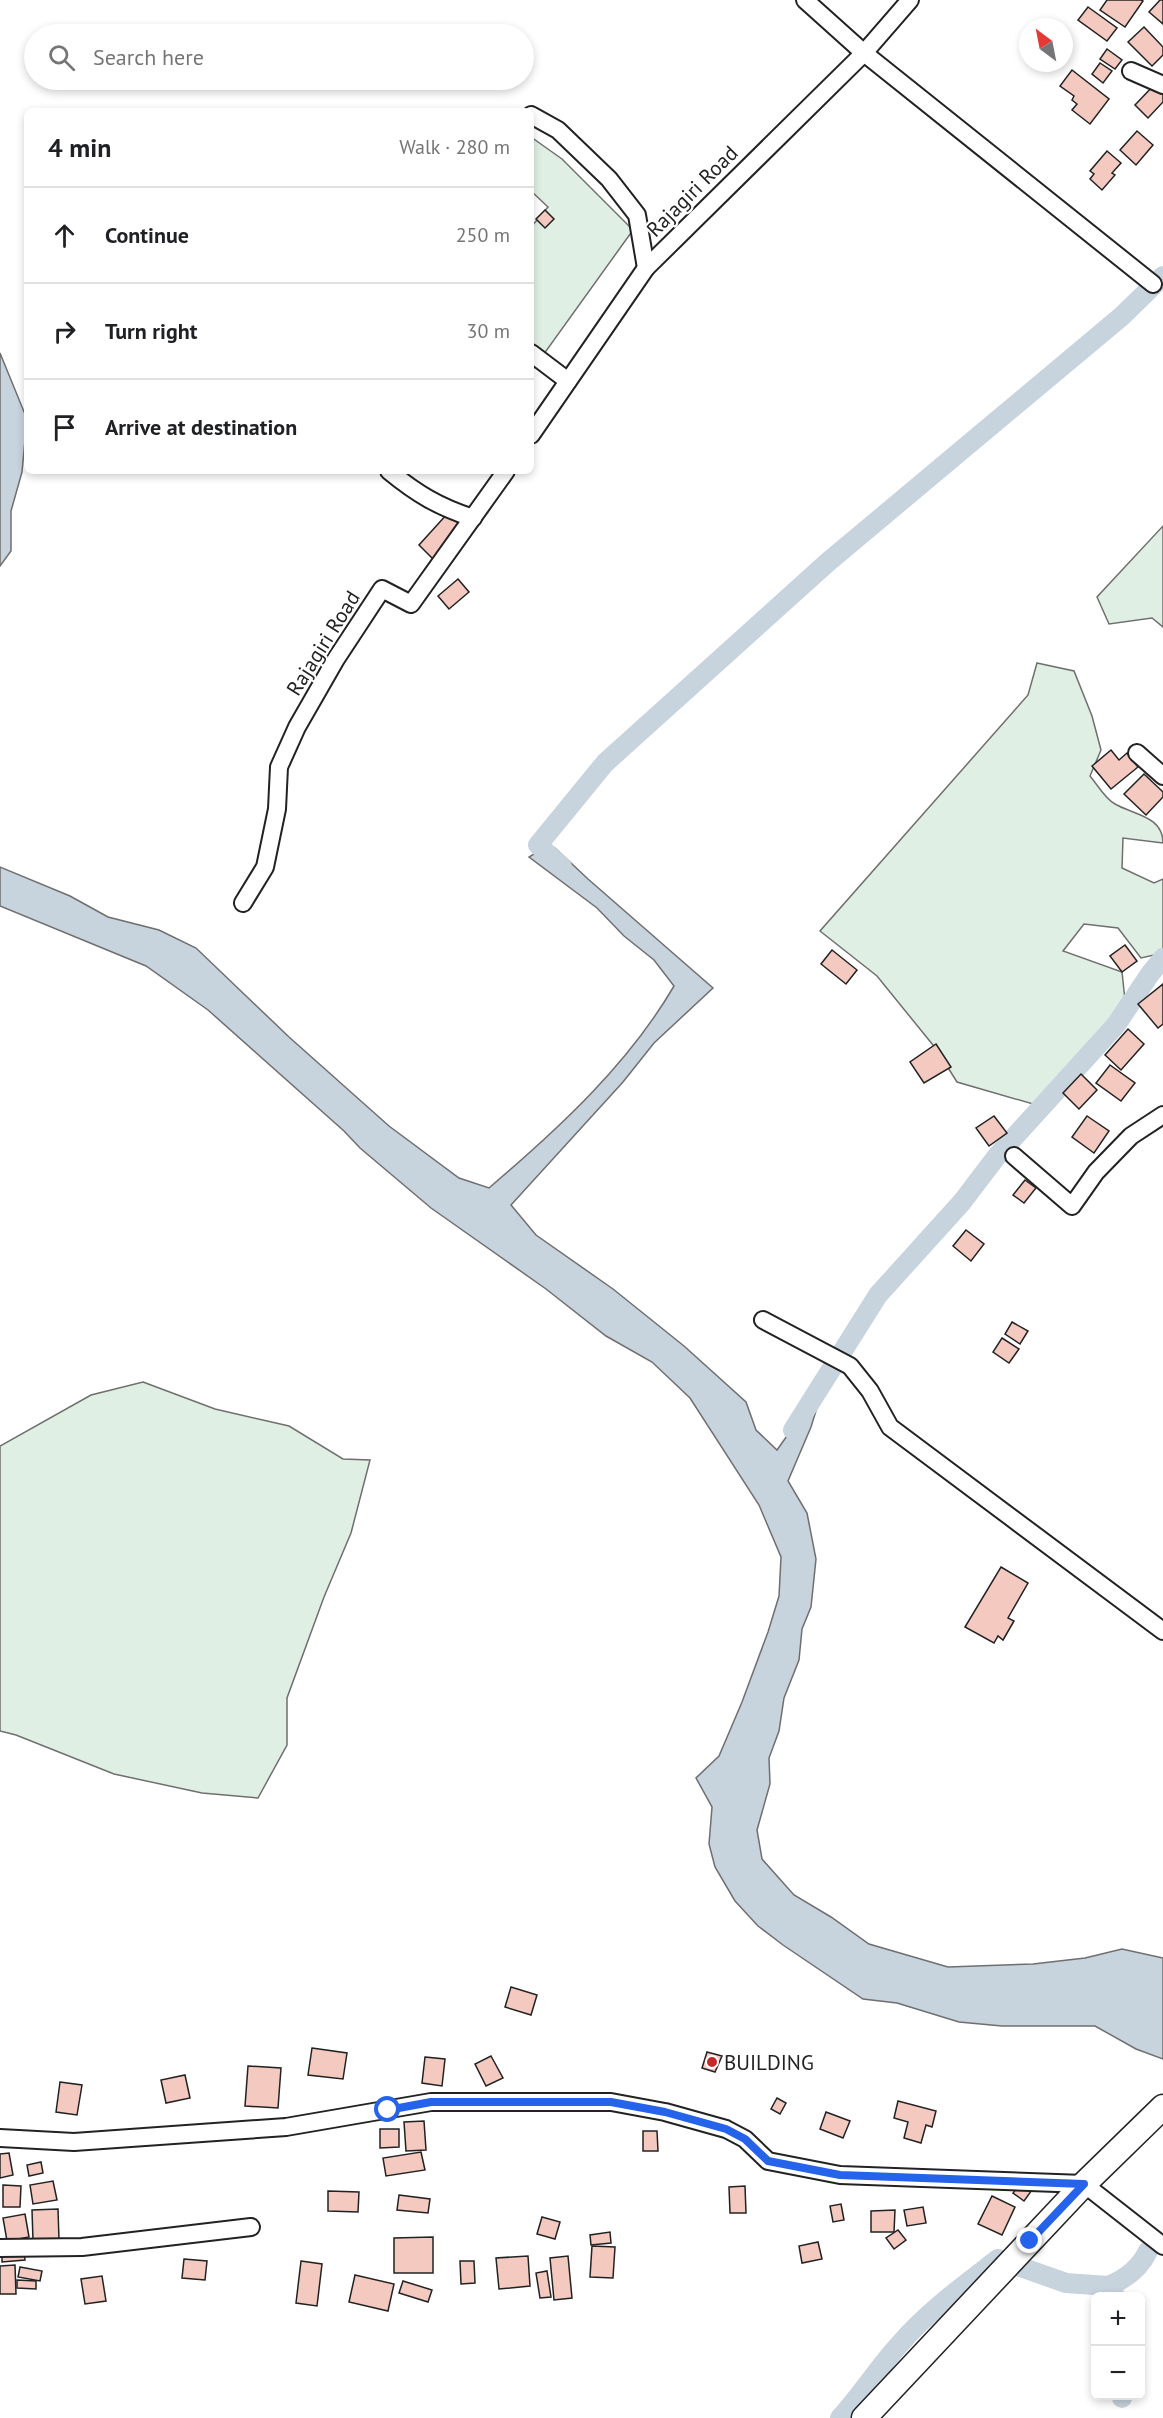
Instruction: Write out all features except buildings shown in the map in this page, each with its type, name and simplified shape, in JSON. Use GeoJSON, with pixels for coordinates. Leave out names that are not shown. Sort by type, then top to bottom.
{"type":"FeatureCollection","features":[{"type":"Feature","properties":{"kind":"main road"},"geometry":{"type":"LineString","coordinates":[[864,2418],[1084,2184],[1163,2107]]}},
{"type":"Feature","properties":{"kind":"street"},"geometry":{"type":"LineString","coordinates":[[805,0],[864,53],[1153,284]]}},
{"type":"Feature","properties":{"kind":"street","name":"Rajagiri Road"},"geometry":{"type":"LineString","coordinates":[[534,431],[646,268],[864,53],[910,0]]}},
{"type":"Feature","properties":{"kind":"street"},"geometry":{"type":"LineString","coordinates":[[1131,71],[1163,85]]}},
{"type":"Feature","properties":{"kind":"street"},"geometry":{"type":"LineString","coordinates":[[534,117],[558,130],[609,179],[637,215],[646,268]]}},
{"type":"Feature","properties":{"kind":"street"},"geometry":{"type":"LineString","coordinates":[[534,355],[568,381]]}},
{"type":"Feature","properties":{"kind":"street"},"geometry":{"type":"LineString","coordinates":[[393,474],[407,486],[445,509],[473,518]]}},
{"type":"Feature","properties":{"kind":"street","name":"Rajagiri Road"},"geometry":{"type":"LineString","coordinates":[[243,903],[265,867],[277,809],[279,767],[297,727],[336,659],[382,589],[411,604],[504,474]]}},
{"type":"Feature","properties":{"kind":"street"},"geometry":{"type":"LineString","coordinates":[[1137,753],[1163,776]]}},
{"type":"Feature","properties":{"kind":"street"},"geometry":{"type":"LineString","coordinates":[[1014,1156],[1072,1206],[1096,1172],[1131,1136],[1163,1115]]}},
{"type":"Feature","properties":{"kind":"street"},"geometry":{"type":"LineString","coordinates":[[764,1320],[850,1366],[870,1391],[890,1427],[1163,1631]]}},
{"type":"Feature","properties":{"kind":"street"},"geometry":{"type":"LineString","coordinates":[[0,2138],[74,2142],[286,2127],[431,2102],[611,2102],[665,2112],[726,2129],[745,2139],[768,2161],[840,2175],[1084,2184],[1163,2246]]}},
{"type":"Feature","properties":{"kind":"street"},"geometry":{"type":"LineString","coordinates":[[0,2248],[82,2247],[251,2228]]}},
{"type":"Feature","properties":{"kind":"green space"},"geometry":{"type":"Polygon","coordinates":[[[534,139],[562,159],[633,230],[534,368],[534,223],[548,207],[534,194],[534,139]]]}},
{"type":"Feature","properties":{"kind":"green space"},"geometry":{"type":"Polygon","coordinates":[[[1163,526],[1163,627],[1152,618],[1109,624],[1097,597],[1163,526]]]}},
{"type":"Feature","properties":{"kind":"green space"},"geometry":{"type":"Polygon","coordinates":[[[1037,663],[1074,671],[1092,716],[1101,750],[1090,776],[1111,802],[1153,822],[1162,834],[1163,843],[1123,838],[1122,868],[1154,883],[1163,879],[1163,953],[1141,958],[1118,928],[1084,924],[1063,951],[1122,972],[1125,1000],[1050,1091],[1033,1104],[957,1082],[937,1050],[877,976],[820,931],[1028,695],[1037,663]]]}},
{"type":"Feature","properties":{"kind":"green space"},"geometry":{"type":"Polygon","coordinates":[[[143,1382],[215,1409],[289,1426],[343,1459],[370,1460],[351,1533],[324,1597],[287,1698],[287,1745],[258,1798],[202,1793],[114,1774],[16,1735],[0,1731],[0,1446],[91,1395],[143,1382]]]}},
{"type":"Feature","properties":{"kind":"shaded area"},"geometry":{"type":"Polygon","coordinates":[[[0,353],[24,412],[24,451],[22,472],[11,511],[11,551],[0,566],[0,353]]]}},
{"type":"Feature","properties":{"kind":"shaded area"},"geometry":{"type":"Polygon","coordinates":[[[555,848],[713,988],[654,1043],[623,1082],[511,1205],[536,1235],[613,1289],[684,1346],[746,1402],[756,1430],[777,1450],[825,1382],[811,1427],[788,1481],[807,1513],[816,1559],[811,1607],[802,1629],[799,1660],[784,1698],[779,1731],[769,1758],[770,1784],[757,1830],[762,1859],[794,1895],[831,1917],[869,1944],[948,1967],[1033,1964],[1085,1958],[1122,1949],[1163,1958],[1163,2059],[1136,2049],[1095,2026],[1002,2026],[959,2022],[897,2003],[863,1999],[758,1926],[735,1901],[715,1867],[709,1844],[712,1807],[696,1778],[719,1756],[742,1702],[779,1596],[781,1557],[759,1505],[690,1398],[652,1362],[606,1336],[546,1289],[431,1208],[360,1148],[344,1131],[208,1010],[146,966],[0,906],[0,867],[70,896],[108,917],[159,930],[196,948],[289,1037],[389,1126],[459,1178],[489,1188],[541,1143],[613,1069],[656,1015],[674,986],[654,960],[624,936],[597,908],[529,857],[542,849],[555,848]]]}},
{"type":"Feature","properties":{"kind":"waterway"},"geometry":{"type":"LineString","coordinates":[[562,867],[538,845],[605,763],[828,562],[1122,316],[1163,276]]}},
{"type":"Feature","properties":{"kind":"waterway"},"geometry":{"type":"LineString","coordinates":[[793,1430],[878,1295],[962,1202],[997,1156],[1116,1025],[1163,958]]}},
{"type":"Feature","properties":{"kind":"waterway"},"geometry":{"type":"LineString","coordinates":[[1108,2286],[1132,2272],[1148,2251]]}},
{"type":"Feature","properties":{"kind":"waterway"},"geometry":{"type":"LineString","coordinates":[[840,2418],[891,2354],[921,2321],[998,2259],[1066,2283],[1108,2286],[1112,2292]]}},
{"type":"Feature","properties":{"kind":"place","name":"BUILDING"},"geometry":{"type":"Point","coordinates":[712,2062]}},
{"type":"Feature","properties":{"kind":"route"},"geometry":{"type":"LineString","coordinates":[[388,2110],[431,2102],[611,2102],[665,2112],[726,2129],[745,2139],[768,2161],[840,2175],[1084,2184],[1030,2241]]}}]}
